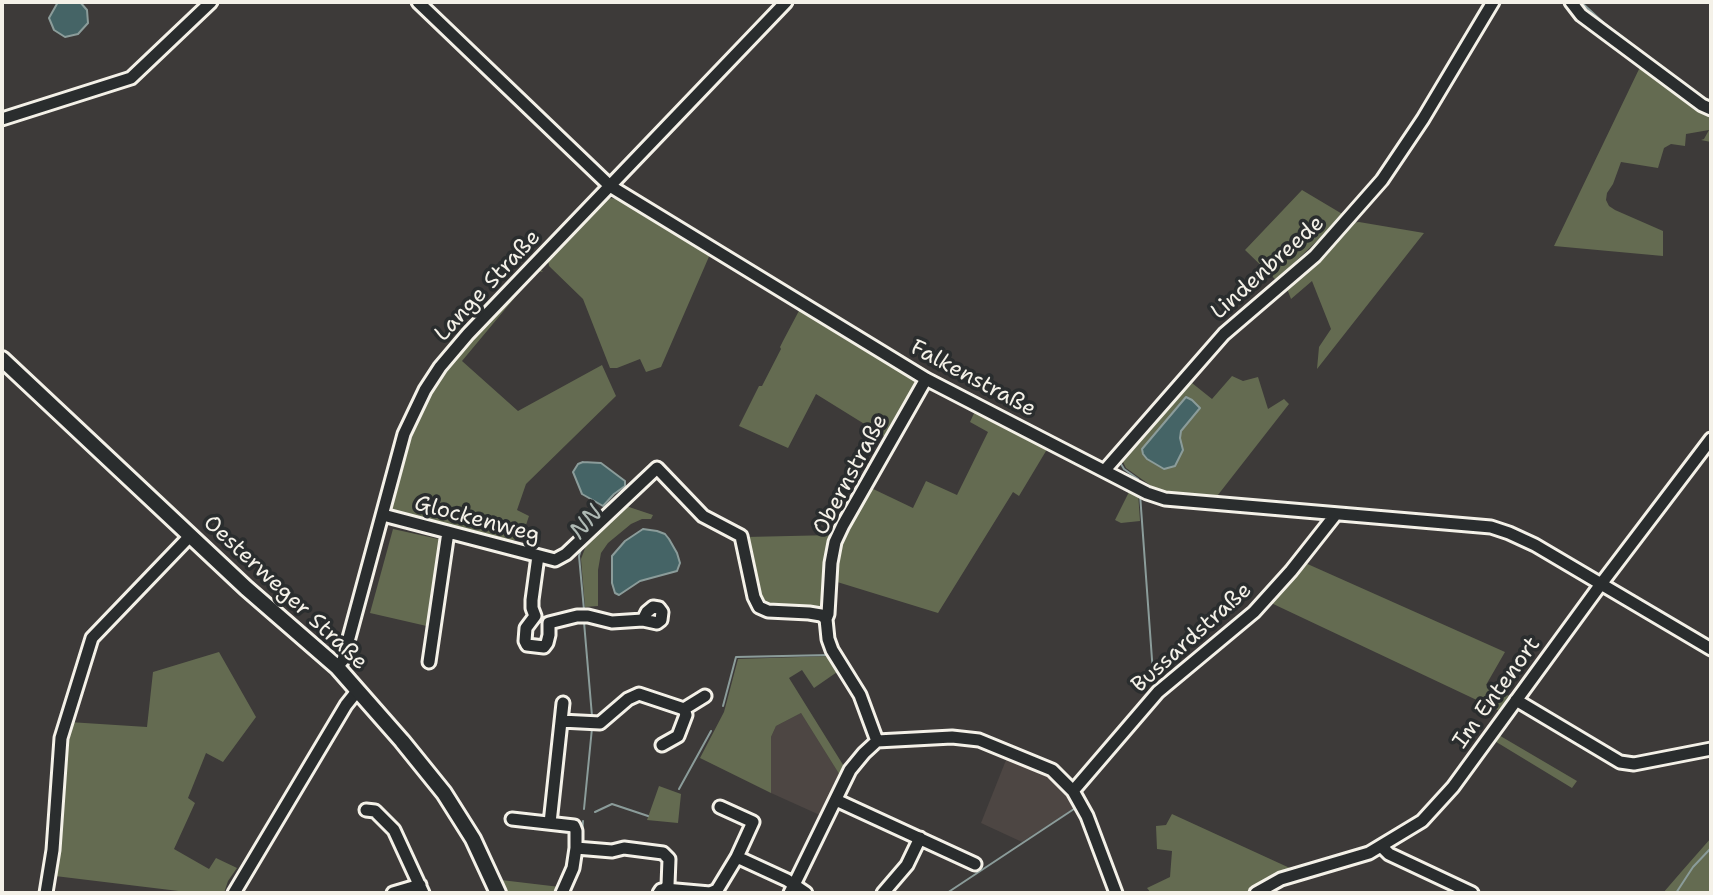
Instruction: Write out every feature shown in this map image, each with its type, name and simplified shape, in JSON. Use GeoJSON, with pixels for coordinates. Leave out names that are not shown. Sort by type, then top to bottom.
{"type":"FeatureCollection","features":[{"type":"Feature","properties":{"kind":"main road","name":"Oesterweger Straße"},"geometry":{"type":"LineString","coordinates":[[2,359],[246,588],[337,667],[444,793],[473,839],[498,893]]}},
{"type":"Feature","properties":{"kind":"street"},"geometry":{"type":"LineString","coordinates":[[2,119],[131,78],[211,2]]}},
{"type":"Feature","properties":{"kind":"street","name":"Falkenstraße"},"geometry":{"type":"LineString","coordinates":[[418,2],[610,186],[926,379],[1147,493],[1165,499],[1491,527],[1535,545],[1711,649]]}},
{"type":"Feature","properties":{"kind":"street","name":"Lange Straße"},"geometry":{"type":"LineString","coordinates":[[337,667],[343,660],[404,434],[440,367],[786,2]]}},
{"type":"Feature","properties":{"kind":"street","name":"Lindenbreede"},"geometry":{"type":"LineString","coordinates":[[1105,470],[1224,334],[1315,256],[1373,192],[1423,119],[1493,2]]}},
{"type":"Feature","properties":{"kind":"street"},"geometry":{"type":"LineString","coordinates":[[1571,2],[1581,15],[1711,109]]}},
{"type":"Feature","properties":{"kind":"street","name":"Obernstraße"},"geometry":{"type":"LineString","coordinates":[[877,741],[860,695],[828,639],[826,619],[831,563],[835,542],[856,500],[926,379]]}},
{"type":"Feature","properties":{"kind":"street","name":"Im Entenort"},"geometry":{"type":"LineString","coordinates":[[1256,893],[1281,879],[1369,853],[1422,821],[1453,787],[1711,439]]}},
{"type":"Feature","properties":{"kind":"street","name":"Glockenweg"},"geometry":{"type":"LineString","coordinates":[[383,515],[555,560],[566,554],[657,468],[703,516],[741,536],[759,607],[768,611],[821,615],[826,619]]}},
{"type":"Feature","properties":{"kind":"street","name":"Bussardstraße"},"geometry":{"type":"LineString","coordinates":[[1073,791],[1158,692],[1254,612],[1336,514]]}},
{"type":"Feature","properties":{"kind":"street"},"geometry":{"type":"LineString","coordinates":[[429,662],[448,532]]}},
{"type":"Feature","properties":{"kind":"street"},"geometry":{"type":"LineString","coordinates":[[46,893],[53,850],[61,738],[92,638],[190,536]]}},
{"type":"Feature","properties":{"kind":"street"},"geometry":{"type":"LineString","coordinates":[[538,556],[532,600],[535,616],[526,628],[527,645],[544,647],[549,635],[549,623]]}},
{"type":"Feature","properties":{"kind":"street"},"geometry":{"type":"LineString","coordinates":[[535,616],[549,623],[577,616],[612,622],[643,620]]}},
{"type":"Feature","properties":{"kind":"street"},"geometry":{"type":"LineString","coordinates":[[236,892],[346,705],[358,690]]}},
{"type":"Feature","properties":{"kind":"street"},"geometry":{"type":"LineString","coordinates":[[561,721],[600,723],[628,699],[639,694],[684,709]]}},
{"type":"Feature","properties":{"kind":"street"},"geometry":{"type":"LineString","coordinates":[[684,709],[705,696]]}},
{"type":"Feature","properties":{"kind":"street"},"geometry":{"type":"LineString","coordinates":[[1516,700],[1620,762],[1634,764],[1711,749]]}},
{"type":"Feature","properties":{"kind":"street"},"geometry":{"type":"LineString","coordinates":[[550,823],[563,703]]}},
{"type":"Feature","properties":{"kind":"street"},"geometry":{"type":"LineString","coordinates":[[662,745],[678,736],[686,715],[684,709]]}},
{"type":"Feature","properties":{"kind":"street"},"geometry":{"type":"LineString","coordinates":[[792,889],[850,770],[864,753],[877,741],[952,737],[979,740],[1052,770],[1073,791],[1087,816],[1116,893]]}},
{"type":"Feature","properties":{"kind":"street"},"geometry":{"type":"LineString","coordinates":[[836,800],[975,864]]}},
{"type":"Feature","properties":{"kind":"street"},"geometry":{"type":"LineString","coordinates":[[662,891],[710,893],[717,890],[753,822],[720,807]]}},
{"type":"Feature","properties":{"kind":"street"},"geometry":{"type":"LineString","coordinates":[[366,810],[375,811],[394,830],[421,889],[393,893]]}},
{"type":"Feature","properties":{"kind":"street"},"geometry":{"type":"LineString","coordinates":[[512,819],[574,826],[576,848],[573,868],[562,893]]}},
{"type":"Feature","properties":{"kind":"street"},"geometry":{"type":"LineString","coordinates":[[883,893],[907,865],[920,838]]}},
{"type":"Feature","properties":{"kind":"street"},"geometry":{"type":"LineString","coordinates":[[1382,847],[1389,854],[1472,893]]}},
{"type":"Feature","properties":{"kind":"street"},"geometry":{"type":"LineString","coordinates":[[576,848],[612,851],[624,848],[663,853],[669,859],[668,885],[662,891]]}},
{"type":"Feature","properties":{"kind":"street"},"geometry":{"type":"LineString","coordinates":[[737,857],[787,880],[792,889],[806,893]]}},
{"type":"Feature","properties":{"kind":"shaded area"},"geometry":{"type":"Polygon","coordinates":[[[801,713],[841,777],[822,816],[771,793],[771,737],[776,726],[801,713]]]}},
{"type":"Feature","properties":{"kind":"shaded area"},"geometry":{"type":"Polygon","coordinates":[[[1008,755],[1050,773],[1078,806],[1022,842],[981,823],[1008,755]]]}},
{"type":"Feature","properties":{"kind":"green space"},"geometry":{"type":"Polygon","coordinates":[[[1641,65],[1711,114],[1711,142],[1701,140],[1709,130],[1686,134],[1685,146],[1671,144],[1664,148],[1658,168],[1621,162],[1607,193],[1609,206],[1663,231],[1663,256],[1554,246],[1641,65]]]}},
{"type":"Feature","properties":{"kind":"green space"},"geometry":{"type":"Polygon","coordinates":[[[1302,190],[1344,215],[1276,280],[1245,250],[1302,190]]]}},
{"type":"Feature","properties":{"kind":"green space"},"geometry":{"type":"Polygon","coordinates":[[[607,198],[620,199],[711,252],[661,367],[646,372],[640,359],[610,368],[583,299],[549,266],[548,260],[607,198]]]}},
{"type":"Feature","properties":{"kind":"green space"},"geometry":{"type":"Polygon","coordinates":[[[1351,223],[1424,233],[1317,369],[1319,347],[1331,329],[1312,281],[1291,299],[1286,286],[1351,223]]]}},
{"type":"Feature","properties":{"kind":"green space"},"geometry":{"type":"Polygon","coordinates":[[[535,268],[543,272],[537,271],[462,361],[518,411],[602,365],[616,396],[526,484],[517,510],[529,516],[523,534],[508,544],[391,511],[411,437],[441,371],[535,268]]]}},
{"type":"Feature","properties":{"kind":"green space"},"geometry":{"type":"Polygon","coordinates":[[[801,307],[913,376],[916,386],[887,438],[816,394],[788,448],[739,426],[801,307]]]}},
{"type":"Feature","properties":{"kind":"green space"},"geometry":{"type":"Polygon","coordinates":[[[1232,376],[1243,381],[1258,377],[1268,409],[1284,399],[1289,404],[1214,500],[1164,495],[1126,468],[1122,460],[1192,383],[1212,399],[1232,376]]]}},
{"type":"Feature","properties":{"kind":"green space"},"geometry":{"type":"Polygon","coordinates":[[[976,409],[1049,446],[1019,496],[1013,492],[938,613],[834,581],[839,541],[869,487],[913,508],[926,481],[957,495],[988,432],[970,422],[976,409]]]}},
{"type":"Feature","properties":{"kind":"green space"},"geometry":{"type":"Polygon","coordinates":[[[1131,488],[1138,492],[1140,521],[1121,523],[1115,520],[1131,488]]]}},
{"type":"Feature","properties":{"kind":"green space"},"geometry":{"type":"Polygon","coordinates":[[[626,506],[653,515],[651,519],[631,524],[608,543],[601,553],[598,570],[598,606],[585,607],[581,559],[587,543],[626,506]]]}},
{"type":"Feature","properties":{"kind":"green space"},"geometry":{"type":"Polygon","coordinates":[[[393,529],[443,540],[431,627],[370,613],[393,529]]]}},
{"type":"Feature","properties":{"kind":"green space"},"geometry":{"type":"Polygon","coordinates":[[[834,535],[825,606],[820,611],[761,605],[746,537],[834,535]]]}},
{"type":"Feature","properties":{"kind":"green space"},"geometry":{"type":"Polygon","coordinates":[[[1303,562],[1505,652],[1486,685],[1511,697],[1500,711],[1269,602],[1303,562]]]}},
{"type":"Feature","properties":{"kind":"green space"},"geometry":{"type":"Polygon","coordinates":[[[219,652],[256,717],[223,762],[206,753],[188,798],[195,803],[174,849],[209,869],[216,858],[237,868],[224,893],[195,893],[55,876],[64,738],[69,722],[147,727],[153,672],[219,652]]]}},
{"type":"Feature","properties":{"kind":"green space"},"geometry":{"type":"Polygon","coordinates":[[[832,656],[840,670],[814,688],[802,670],[789,678],[845,768],[841,777],[801,713],[776,726],[771,737],[771,793],[700,758],[724,712],[738,659],[832,656]]]}},
{"type":"Feature","properties":{"kind":"green space"},"geometry":{"type":"Polygon","coordinates":[[[1497,734],[1577,781],[1572,788],[1493,740],[1497,734]]]}},
{"type":"Feature","properties":{"kind":"green space"},"geometry":{"type":"Polygon","coordinates":[[[659,786],[681,794],[678,823],[647,820],[659,786]]]}},
{"type":"Feature","properties":{"kind":"green space"},"geometry":{"type":"Polygon","coordinates":[[[1172,814],[1292,869],[1247,893],[1151,893],[1147,888],[1170,877],[1172,851],[1157,849],[1156,826],[1166,825],[1172,814]]]}},
{"type":"Feature","properties":{"kind":"green space"},"geometry":{"type":"Polygon","coordinates":[[[1711,838],[1711,893],[1663,893],[1682,871],[1711,838]]]}},
{"type":"Feature","properties":{"kind":"green space"},"geometry":{"type":"Polygon","coordinates":[[[497,882],[560,887],[557,893],[502,893],[497,882]]]}},
{"type":"Feature","properties":{"kind":"water"},"geometry":{"type":"Polygon","coordinates":[[[58,2],[80,2],[87,10],[88,23],[78,34],[65,37],[54,30],[49,18],[58,2]]]}},
{"type":"Feature","properties":{"kind":"water"},"geometry":{"type":"Polygon","coordinates":[[[1186,397],[1200,408],[1181,431],[1183,450],[1175,466],[1164,469],[1147,459],[1142,449],[1186,397]]]}},
{"type":"Feature","properties":{"kind":"water"},"geometry":{"type":"Polygon","coordinates":[[[583,462],[601,463],[625,481],[625,486],[603,506],[582,494],[573,472],[583,462]]]}},
{"type":"Feature","properties":{"kind":"water"},"geometry":{"type":"Polygon","coordinates":[[[643,529],[665,534],[680,563],[677,571],[640,581],[619,595],[615,593],[612,583],[612,556],[625,541],[643,529]]]}},
{"type":"Feature","properties":{"kind":"waterway"},"geometry":{"type":"LineString","coordinates":[[1581,2],[1605,24],[1711,103]]}},
{"type":"Feature","properties":{"kind":"waterway"},"geometry":{"type":"LineString","coordinates":[[1181,391],[1228,338]]}},
{"type":"Feature","properties":{"kind":"waterway"},"geometry":{"type":"LineString","coordinates":[[1121,459],[1124,469],[1138,479],[1139,484]]}},
{"type":"Feature","properties":{"kind":"waterway"},"geometry":{"type":"LineString","coordinates":[[1140,494],[1154,687]]}},
{"type":"Feature","properties":{"kind":"waterway","name":"NN"},"geometry":{"type":"LineString","coordinates":[[582,546],[579,556],[584,610]]}},
{"type":"Feature","properties":{"kind":"waterway","name":"NN"},"geometry":{"type":"LineString","coordinates":[[584,622],[592,716]]}},
{"type":"Feature","properties":{"kind":"waterway"},"geometry":{"type":"LineString","coordinates":[[723,706],[736,657],[829,655]]}},
{"type":"Feature","properties":{"kind":"waterway","name":"NN"},"geometry":{"type":"LineString","coordinates":[[584,809],[592,728]]}},
{"type":"Feature","properties":{"kind":"waterway"},"geometry":{"type":"LineString","coordinates":[[679,789],[711,731]]}},
{"type":"Feature","properties":{"kind":"waterway"},"geometry":{"type":"LineString","coordinates":[[595,812],[612,804],[648,816]]}},
{"type":"Feature","properties":{"kind":"waterway"},"geometry":{"type":"LineString","coordinates":[[947,893],[1077,807]]}},
{"type":"Feature","properties":{"kind":"waterway","name":"NN"},"geometry":{"type":"LineString","coordinates":[[582,840],[583,821]]}},
{"type":"Feature","properties":{"kind":"waterway"},"geometry":{"type":"LineString","coordinates":[[1676,893],[1693,867],[1711,848]]}}]}
